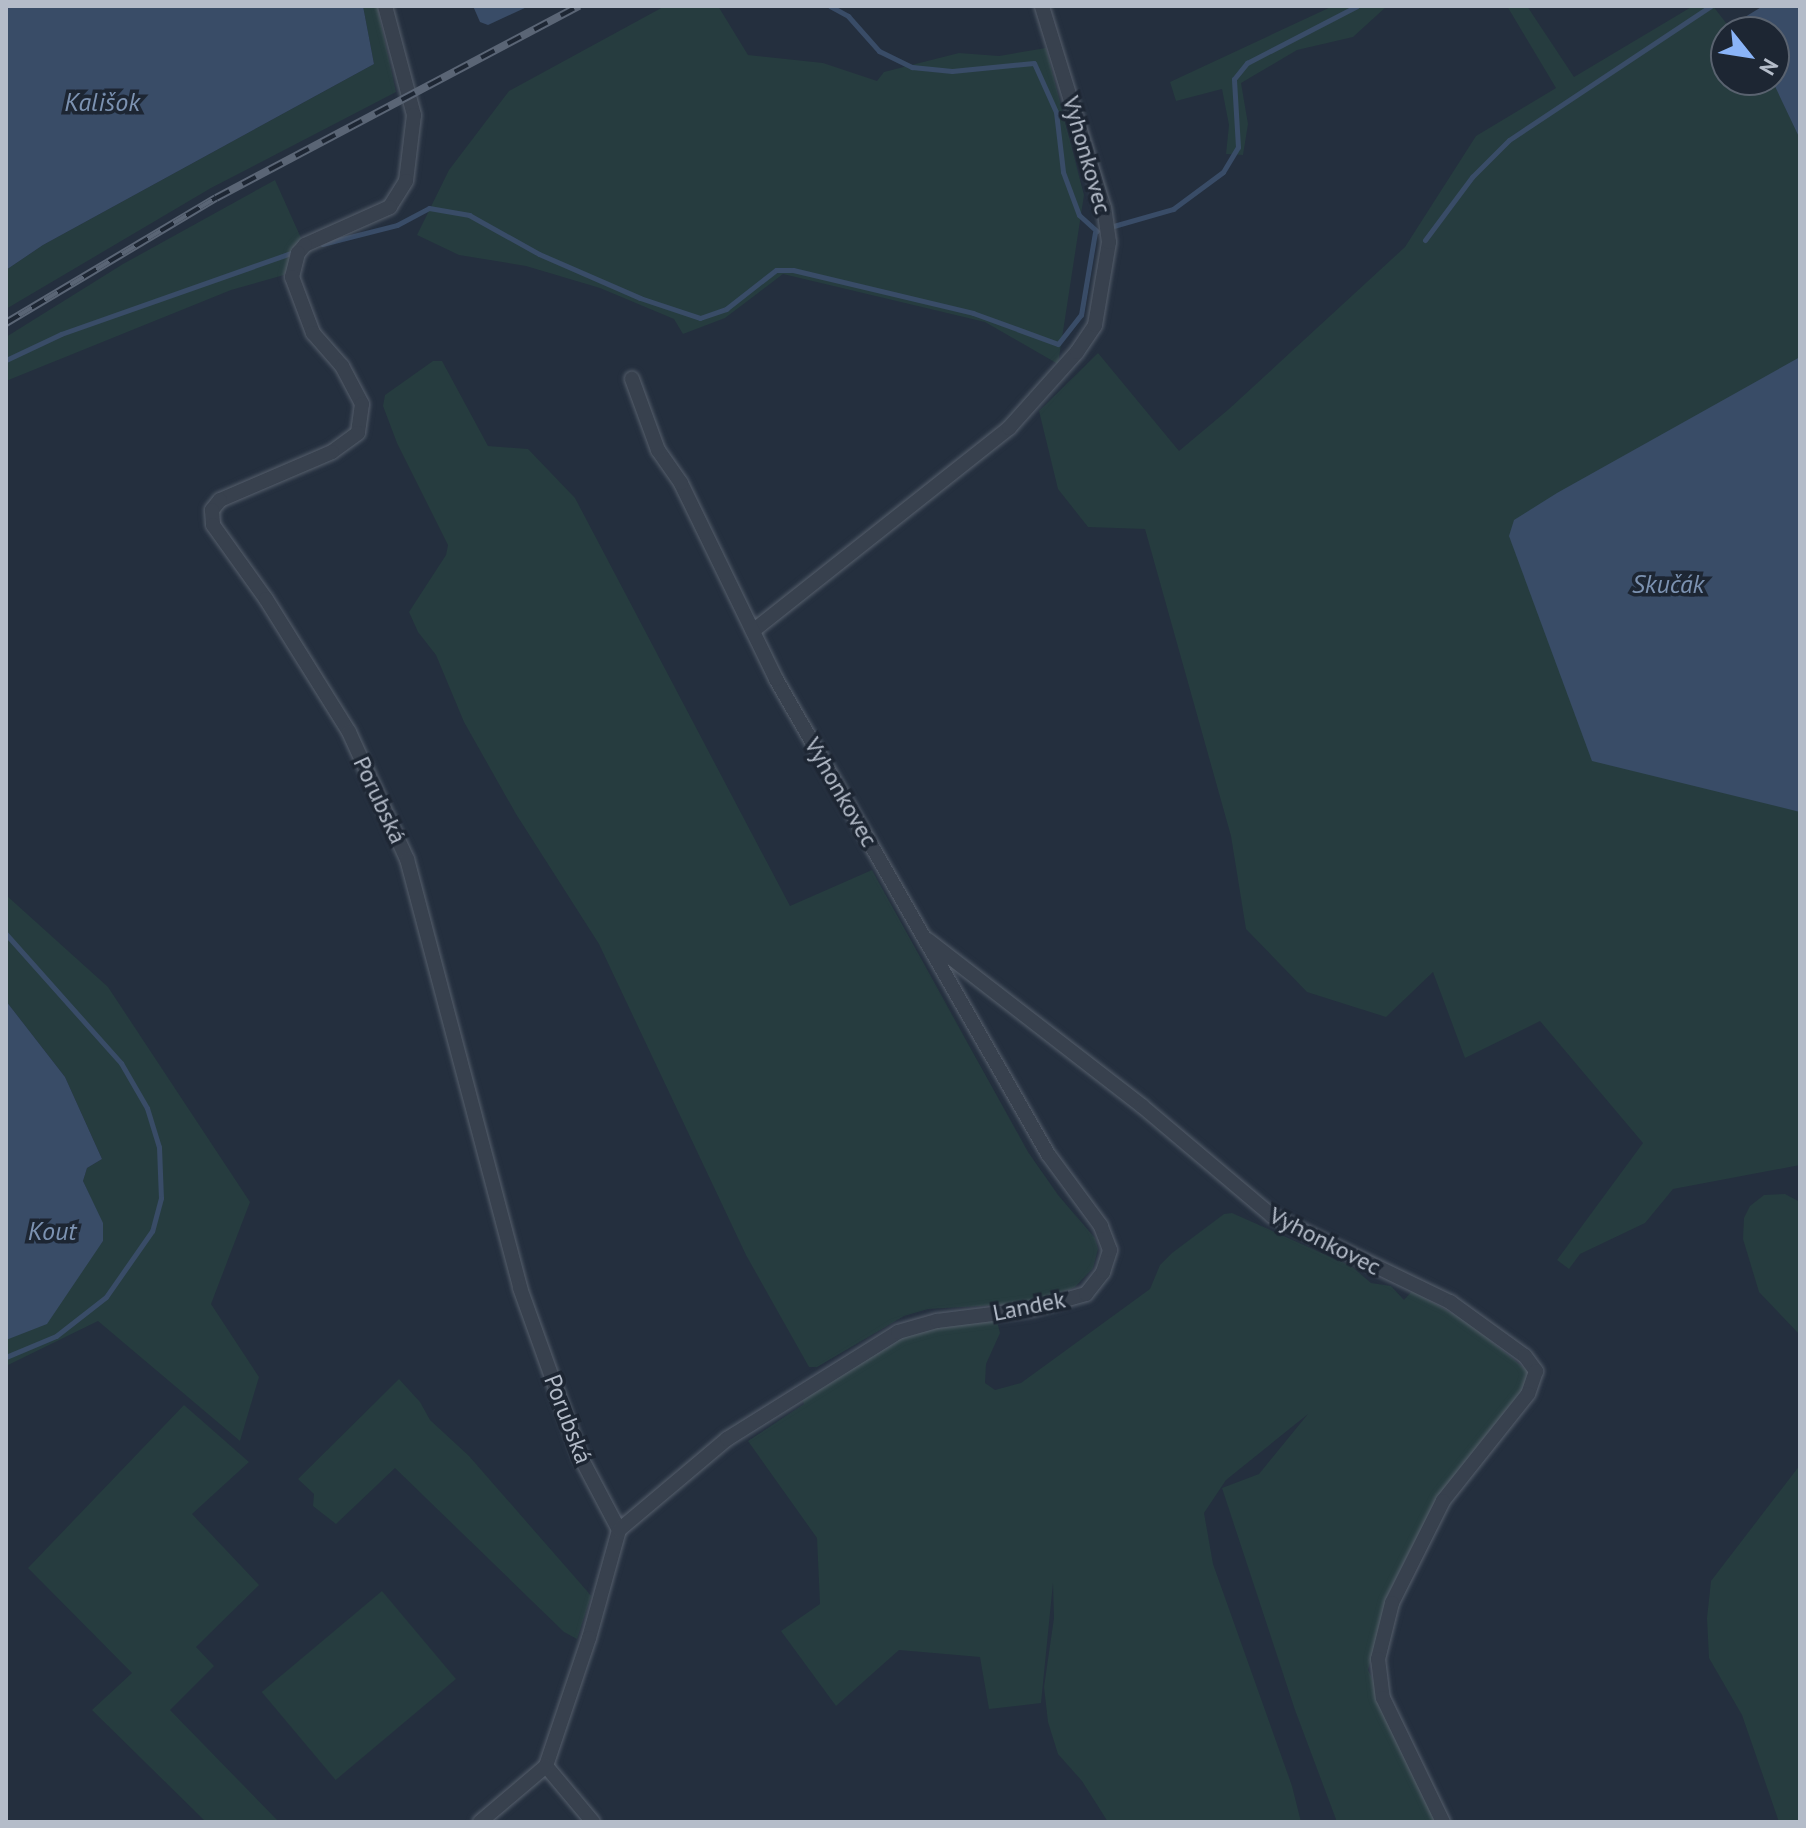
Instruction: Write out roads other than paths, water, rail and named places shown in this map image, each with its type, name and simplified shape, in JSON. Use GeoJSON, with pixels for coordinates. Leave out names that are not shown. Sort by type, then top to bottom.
{"type":"FeatureCollection","features":[{"type":"Feature","properties":{"kind":"street","name":"Porubská"},"geometry":{"type":"LineString","coordinates":[[385,6],[414,115],[406,181],[390,207],[302,249],[292,277],[313,333],[342,366],[362,404],[358,433],[332,452],[220,500],[212,510],[213,525],[266,599],[349,732],[407,859],[520,1288],[580,1456],[619,1530]]}},
{"type":"Feature","properties":{"kind":"street","name":"Vyhonkovec"},"geometry":{"type":"LineString","coordinates":[[753,631],[1009,428],[1077,352],[1095,325],[1108,240],[1105,217],[1042,6]]}},
{"type":"Feature","properties":{"kind":"street","name":"Vyhonkovec"},"geometry":{"type":"LineString","coordinates":[[632,379],[658,450],[681,483],[776,679],[923,936],[1118,1087],[1272,1216],[1450,1302],[1525,1356],[1536,1371],[1528,1394],[1443,1501],[1392,1603],[1378,1659],[1383,1698],[1443,1822]]}},
{"type":"Feature","properties":{"kind":"street","name":"Landek"},"geometry":{"type":"LineString","coordinates":[[619,1530],[727,1439],[898,1332],[937,1321],[1061,1303],[1086,1294],[1103,1272],[1110,1250],[1101,1226],[1048,1154],[923,936]]}},
{"type":"Feature","properties":{"kind":"street"},"geometry":{"type":"LineString","coordinates":[[480,1822],[546,1766],[589,1638],[619,1530]]}},
{"type":"Feature","properties":{"kind":"street"},"geometry":{"type":"LineString","coordinates":[[546,1766],[593,1822]]}},
{"type":"Feature","properties":{"kind":"water","name":"Kališok"},"geometry":{"type":"Polygon","coordinates":[[[6,6],[363,6],[374,64],[43,245],[6,270],[6,6]]]}},
{"type":"Feature","properties":{"kind":"water"},"geometry":{"type":"Polygon","coordinates":[[[473,6],[529,6],[488,25],[480,22],[473,6]]]}},
{"type":"Feature","properties":{"kind":"water"},"geometry":{"type":"Polygon","coordinates":[[[1763,6],[1800,6],[1800,139],[1780,96],[1790,96],[1790,16],[1747,16],[1763,6]]]}},
{"type":"Feature","properties":{"kind":"water","name":"Skučák"},"geometry":{"type":"Polygon","coordinates":[[[1800,357],[1800,812],[1592,761],[1509,536],[1514,520],[1557,493],[1800,357]]]}},
{"type":"Feature","properties":{"kind":"water","name":"Kout"},"geometry":{"type":"Polygon","coordinates":[[[6,1001],[65,1077],[102,1159],[87,1168],[83,1181],[103,1223],[103,1241],[47,1324],[6,1340],[6,1001]]]}},
{"type":"Feature","properties":{"kind":"waterway"},"geometry":{"type":"LineString","coordinates":[[830,6],[848,16],[879,51],[912,67],[952,71],[1034,63],[1056,112],[1063,172],[1079,215],[1097,231]]}},
{"type":"Feature","properties":{"kind":"waterway"},"geometry":{"type":"LineString","coordinates":[[1110,227],[1173,209],[1223,172],[1238,147],[1234,79],[1247,63],[1357,6]]}},
{"type":"Feature","properties":{"kind":"waterway"},"geometry":{"type":"LineString","coordinates":[[1425,240],[1472,177],[1509,140],[1711,6]]}},
{"type":"Feature","properties":{"kind":"waterway"},"geometry":{"type":"LineString","coordinates":[[322,244],[397,225],[429,208],[469,215],[539,254],[640,298],[700,318],[726,309],[776,270],[793,270],[973,313],[1058,344],[1081,315],[1095,232]]}},
{"type":"Feature","properties":{"kind":"waterway"},"geometry":{"type":"LineString","coordinates":[[6,360],[61,334],[297,251]]}},
{"type":"Feature","properties":{"kind":"waterway"},"geometry":{"type":"LineString","coordinates":[[6,934],[121,1063],[147,1108],[159,1147],[161,1198],[152,1231],[106,1297],[56,1336],[6,1357]]}},
{"type":"Feature","properties":{"kind":"railway"},"geometry":{"type":"LineString","coordinates":[[6,323],[216,198],[579,6]]}}]}
